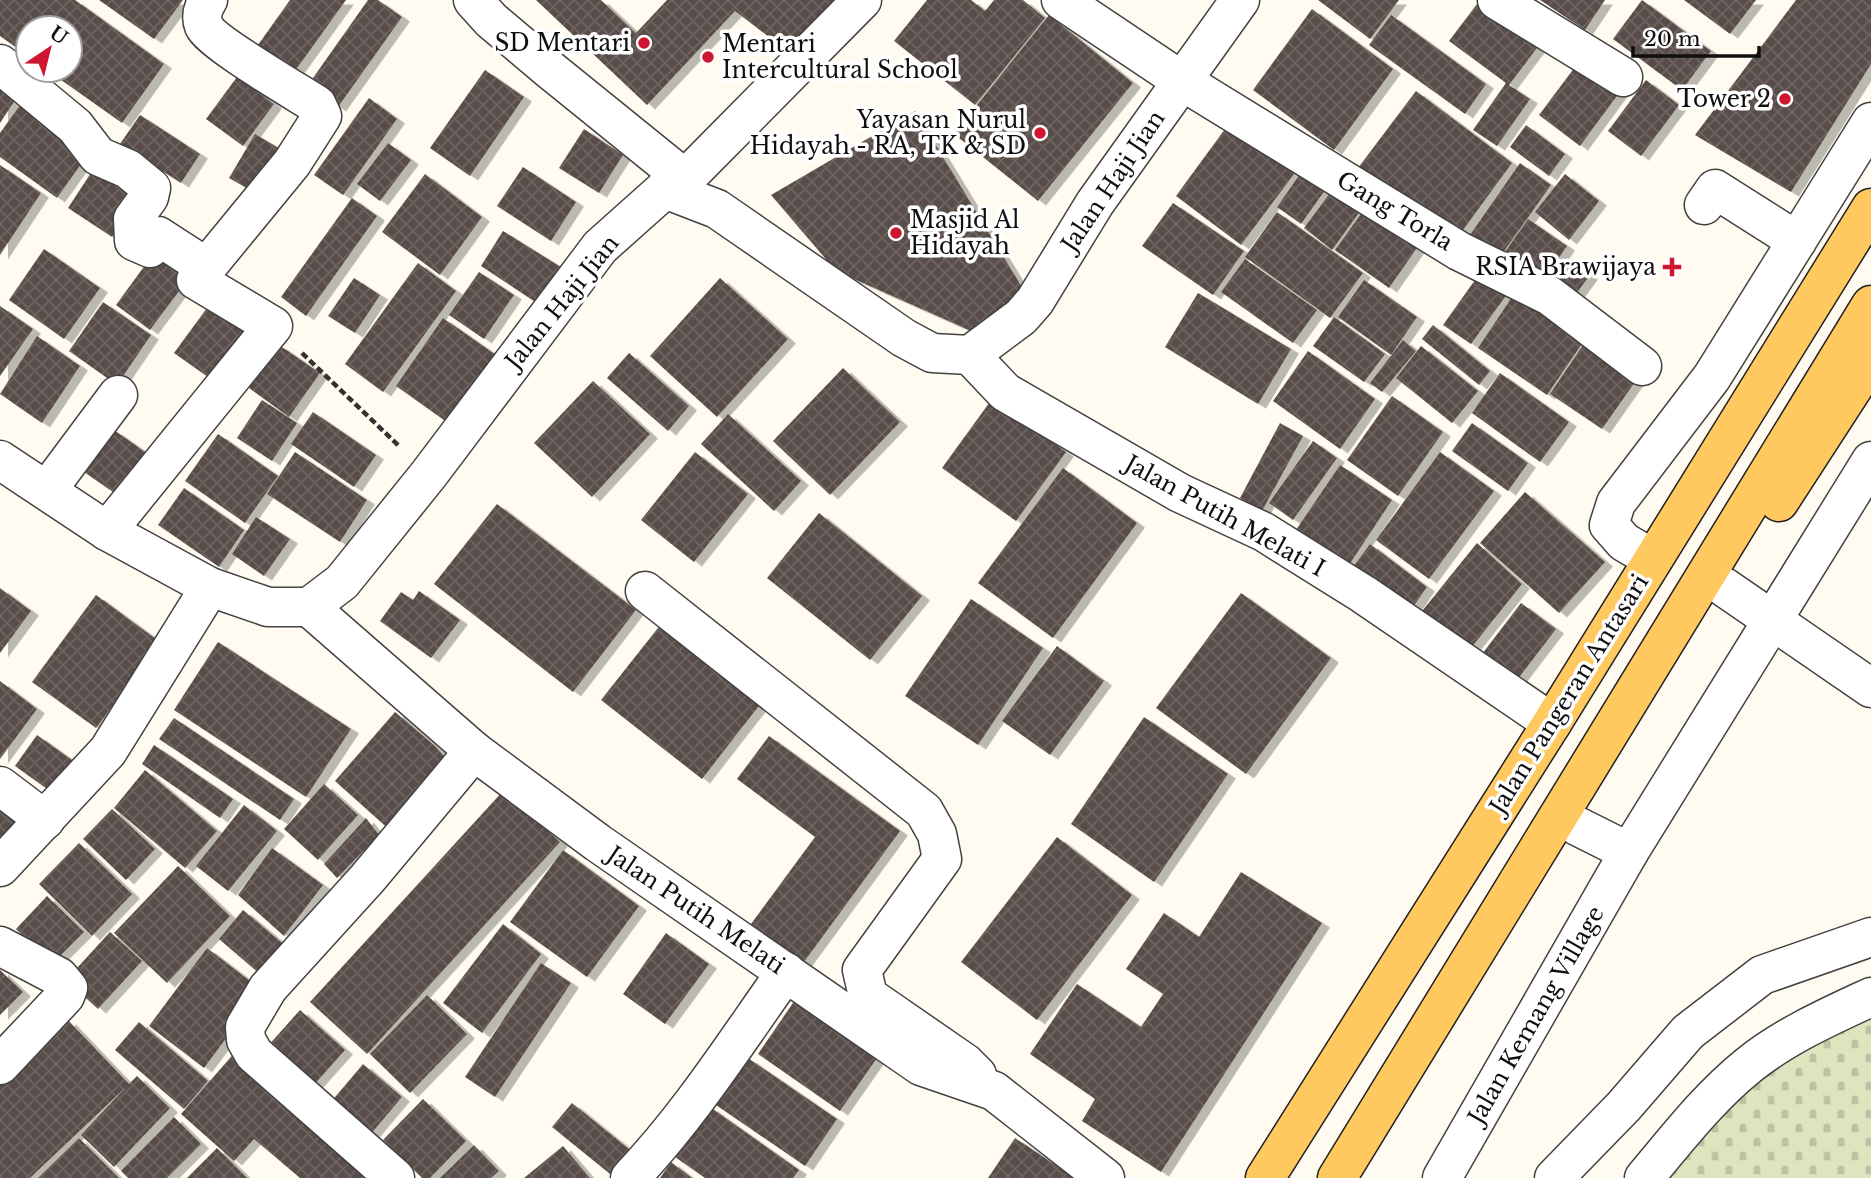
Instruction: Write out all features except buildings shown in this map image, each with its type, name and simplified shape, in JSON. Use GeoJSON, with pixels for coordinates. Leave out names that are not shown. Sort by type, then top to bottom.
{"type":"FeatureCollection","features":[{"type":"Feature","properties":{"kind":"main road","name":"Jalan Pangeran Antasari"},"geometry":{"type":"LineString","coordinates":[[1265,1178],[1552,723],[1871,208]]}},
{"type":"Feature","properties":{"kind":"main road"},"geometry":{"type":"LineString","coordinates":[[1286,1178],[1609,650],[1871,233]]}},
{"type":"Feature","properties":{"kind":"main road"},"geometry":{"type":"LineString","coordinates":[[1337,1178],[1871,305]]}},
{"type":"Feature","properties":{"kind":"main road"},"geometry":{"type":"LineString","coordinates":[[1360,1178],[1724,587],[1871,360]]}},
{"type":"Feature","properties":{"kind":"street"},"geometry":{"type":"LineString","coordinates":[[107,531],[273,326],[196,280],[292,163],[322,117],[317,105],[221,42],[204,27],[202,10],[208,0]]}},
{"type":"Feature","properties":{"kind":"street"},"geometry":{"type":"LineString","coordinates":[[473,0],[675,184],[718,209],[904,338],[932,353],[970,355]]}},
{"type":"Feature","properties":{"kind":"street","name":"Jalan Haji Jian"},"geometry":{"type":"LineString","coordinates":[[309,607],[342,582],[429,474],[600,247],[675,184],[862,0]]}},
{"type":"Feature","properties":{"kind":"street","name":"Gang Torla"},"geometry":{"type":"LineString","coordinates":[[1061,0],[1182,81],[1459,251],[1550,296],[1642,366]]}},
{"type":"Feature","properties":{"kind":"street","name":"Jalan Haji Jian"},"geometry":{"type":"LineString","coordinates":[[970,355],[1021,317],[1035,301],[1095,203],[1240,0]]}},
{"type":"Feature","properties":{"kind":"street"},"geometry":{"type":"LineString","coordinates":[[1497,0],[1623,77]]}},
{"type":"Feature","properties":{"kind":"street"},"geometry":{"type":"LineString","coordinates":[[0,64],[75,125],[97,156],[128,169],[150,188],[149,197],[133,219],[134,241],[150,248],[158,236],[206,267]]}},
{"type":"Feature","properties":{"kind":"street"},"geometry":{"type":"LineString","coordinates":[[1653,559],[1624,542],[1609,525],[1616,503],[1712,377],[1871,122]]}},
{"type":"Feature","properties":{"kind":"street"},"geometry":{"type":"LineString","coordinates":[[1704,205],[1715,188],[1797,241]]}},
{"type":"Feature","properties":{"kind":"street","name":"Jalan Putih Melati I"},"geometry":{"type":"LineString","coordinates":[[970,355],[1005,392],[1180,493],[1264,532],[1363,594],[1552,723]]}},
{"type":"Feature","properties":{"kind":"street"},"geometry":{"type":"LineString","coordinates":[[48,489],[118,396]]}},
{"type":"Feature","properties":{"kind":"street"},"geometry":{"type":"LineString","coordinates":[[0,460],[48,489],[107,531],[210,587],[268,607],[309,607]]}},
{"type":"Feature","properties":{"kind":"street","name":"Jalan Kemang Village"},"geometry":{"type":"LineString","coordinates":[[1442,1178],[1629,852],[1871,461]]}},
{"type":"Feature","properties":{"kind":"street"},"geometry":{"type":"LineString","coordinates":[[0,867],[108,751],[210,587]]}},
{"type":"Feature","properties":{"kind":"street"},"geometry":{"type":"LineString","coordinates":[[1724,587],[1871,688]]}},
{"type":"Feature","properties":{"kind":"street"},"geometry":{"type":"LineString","coordinates":[[645,591],[924,811],[937,834],[942,859],[862,970],[868,996],[965,1063],[994,1091]]}},
{"type":"Feature","properties":{"kind":"street","name":"Jalan Putih Melati"},"geometry":{"type":"LineString","coordinates":[[309,607],[474,751],[598,843],[921,1066],[994,1091],[1105,1178]]}},
{"type":"Feature","properties":{"kind":"street"},"geometry":{"type":"LineString","coordinates":[[395,1178],[254,1054],[246,1040],[244,1027],[268,988],[367,879],[474,751]]}},
{"type":"Feature","properties":{"kind":"street"},"geometry":{"type":"LineString","coordinates":[[0,786],[45,820]]}},
{"type":"Feature","properties":{"kind":"street"},"geometry":{"type":"LineString","coordinates":[[1577,826],[1629,852]]}},
{"type":"Feature","properties":{"kind":"street"},"geometry":{"type":"LineString","coordinates":[[1553,1178],[1624,1106],[1688,1032],[1762,975],[1871,937]]}},
{"type":"Feature","properties":{"kind":"street"},"geometry":{"type":"LineString","coordinates":[[0,946],[59,977],[68,988],[65,996],[0,1065]]}},
{"type":"Feature","properties":{"kind":"street"},"geometry":{"type":"LineString","coordinates":[[630,1178],[661,1146],[786,972]]}},
{"type":"Feature","properties":{"kind":"street"},"geometry":{"type":"LineString","coordinates":[[1644,1178],[1709,1102],[1751,1063],[1827,1017],[1871,997]]}},
{"type":"Feature","properties":{"kind":"path"},"geometry":{"type":"LineString","coordinates":[[273,326],[429,474]]}},
{"type":"Feature","properties":{"kind":"green space"},"geometry":{"type":"Polygon","coordinates":[[[1871,1014],[1871,1178],[1666,1178],[1714,1116],[1791,1048],[1871,1014]]]}},
{"type":"Feature","properties":{"kind":"place","name":"SD Mentari"},"geometry":{"type":"Point","coordinates":[644,43]}},
{"type":"Feature","properties":{"kind":"place","name":"Mentari Intercultural School"},"geometry":{"type":"Point","coordinates":[708,57]}},
{"type":"Feature","properties":{"kind":"place","name":"Tower 2"},"geometry":{"type":"Point","coordinates":[1785,99]}},
{"type":"Feature","properties":{"kind":"place","name":"Yayasan Nurul Hidayah - RA, TK & SD"},"geometry":{"type":"Point","coordinates":[1040,133]}},
{"type":"Feature","properties":{"kind":"place","name":"Masjid Al Hidayah"},"geometry":{"type":"Point","coordinates":[896,233]}},
{"type":"Feature","properties":{"kind":"place","name":"RSIA Brawijaya"},"geometry":{"type":"Point","coordinates":[1672,267]}}]}
